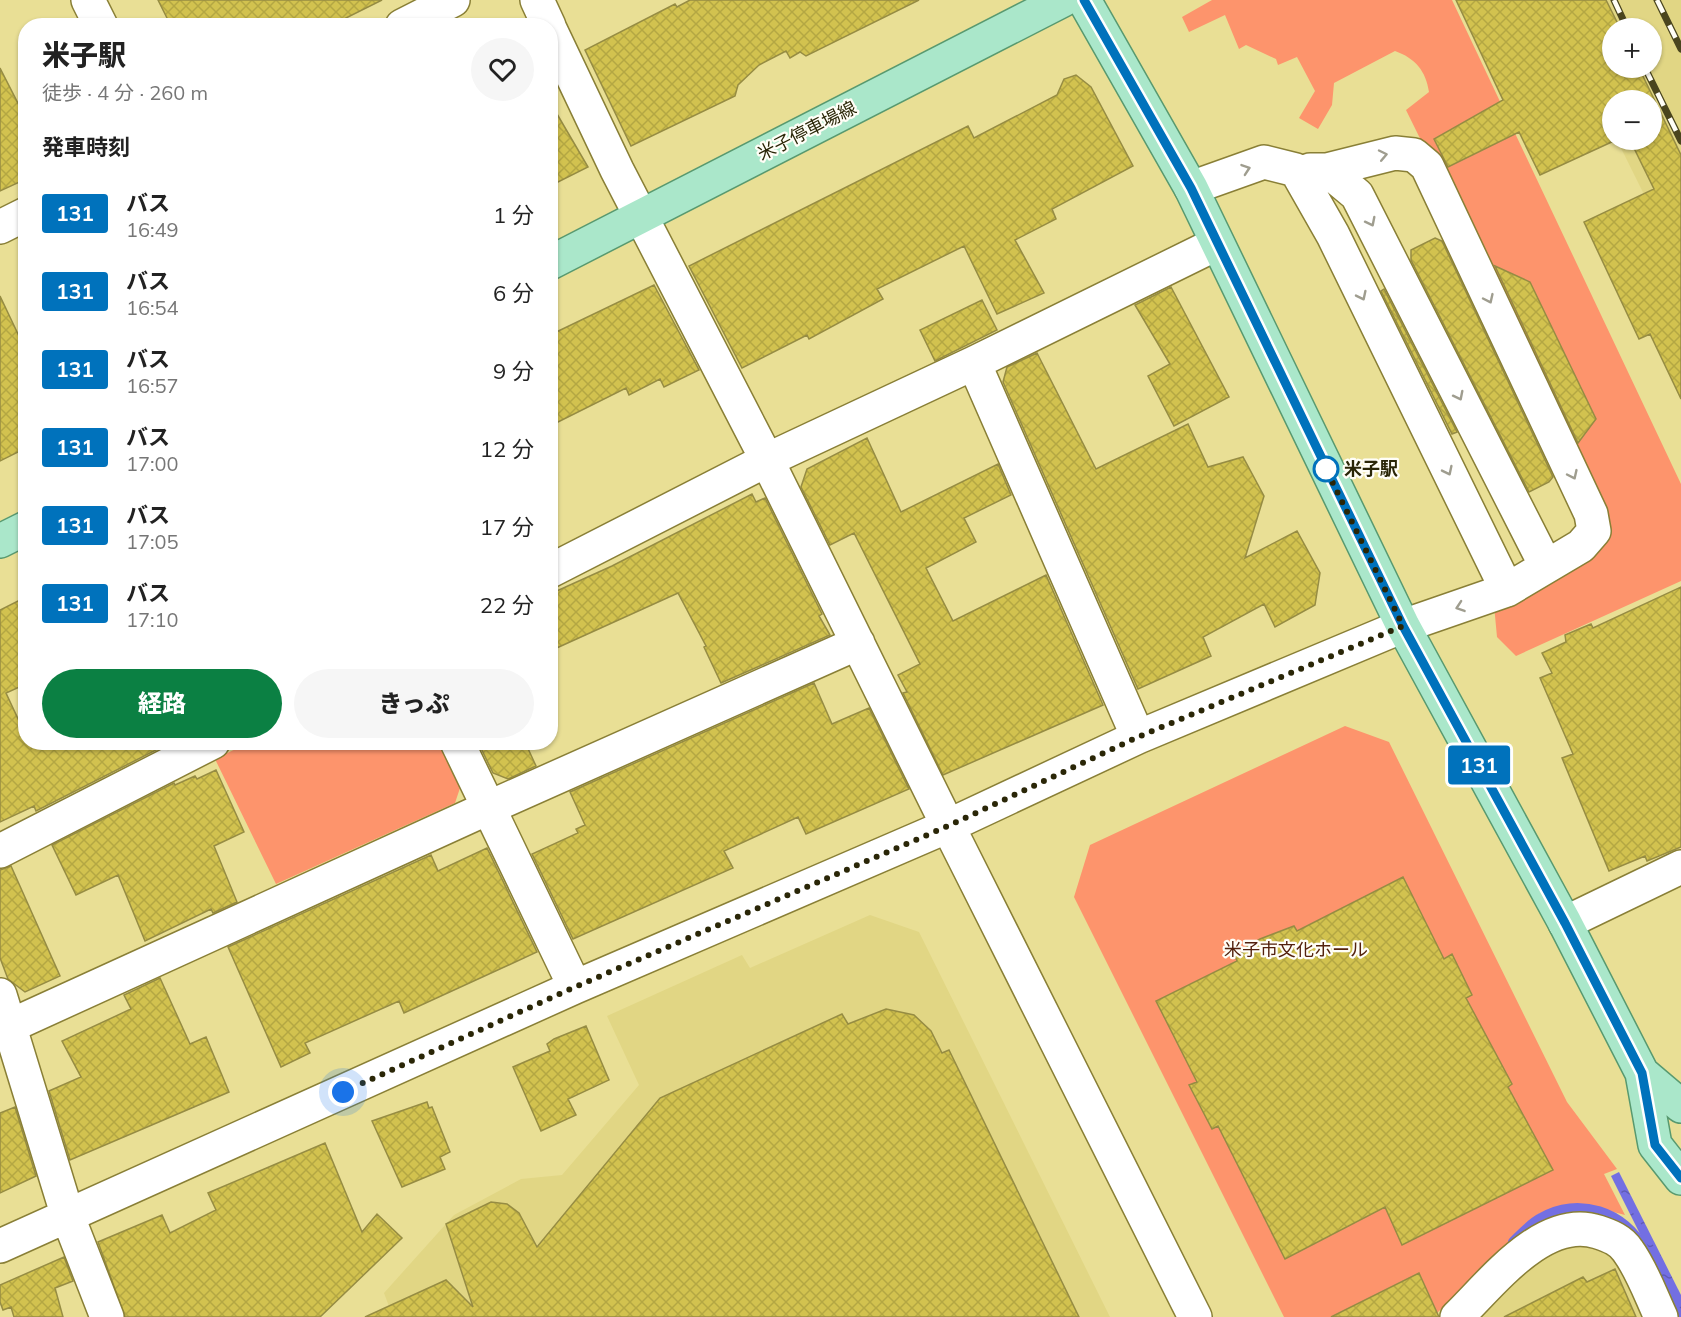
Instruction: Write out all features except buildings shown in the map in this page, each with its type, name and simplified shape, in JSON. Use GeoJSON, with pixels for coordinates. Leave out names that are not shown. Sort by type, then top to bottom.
{"type":"FeatureCollection","features":[{"type":"Feature","properties":{"kind":"main road","name":"米子停車場線"},"geometry":{"type":"LineString","coordinates":[[558,258],[1063,0]]}},
{"type":"Feature","properties":{"kind":"main road"},"geometry":{"type":"LineString","coordinates":[[1084,0],[1191,188],[1216,244],[1403,626],[1565,923],[1642,1073],[1655,1145],[1681,1178]]}},
{"type":"Feature","properties":{"kind":"main road"},"geometry":{"type":"LineString","coordinates":[[0,541],[18,532]]}},
{"type":"Feature","properties":{"kind":"main road"},"geometry":{"type":"LineString","coordinates":[[1642,1073],[1681,1106]]}},
{"type":"Feature","properties":{"kind":"street"},"geometry":{"type":"LineString","coordinates":[[88,0],[97,18]]}},
{"type":"Feature","properties":{"kind":"street"},"geometry":{"type":"LineString","coordinates":[[418,18],[453,0]]}},
{"type":"Feature","properties":{"kind":"street"},"geometry":{"type":"LineString","coordinates":[[537,0],[546,18]]}},
{"type":"Feature","properties":{"kind":"street"},"geometry":{"type":"LineString","coordinates":[[558,44],[641,217],[767,460],[1195,1317]]}},
{"type":"Feature","properties":{"kind":"street"},"geometry":{"type":"LineString","coordinates":[[0,1246],[575,987],[948,826],[1138,737],[1403,626],[1507,590],[1581,546],[1594,531],[1591,514],[1426,166],[1414,155],[1395,153],[1312,170]]}},
{"type":"Feature","properties":{"kind":"street"},"geometry":{"type":"LineString","coordinates":[[1191,188],[1264,162],[1312,170],[1357,195],[1545,566]]}},
{"type":"Feature","properties":{"kind":"street"},"geometry":{"type":"LineString","coordinates":[[1312,170],[1338,246],[1507,590]]}},
{"type":"Feature","properties":{"kind":"street"},"geometry":{"type":"LineString","coordinates":[[0,227],[18,218]]}},
{"type":"Feature","properties":{"kind":"street"},"geometry":{"type":"LineString","coordinates":[[558,567],[767,460],[974,363],[1216,244]]}},
{"type":"Feature","properties":{"kind":"street"},"geometry":{"type":"LineString","coordinates":[[974,363],[1138,737]]}},
{"type":"Feature","properties":{"kind":"street"},"geometry":{"type":"LineString","coordinates":[[10,1026],[490,807],[858,643]]}},
{"type":"Feature","properties":{"kind":"street"},"geometry":{"type":"LineString","coordinates":[[0,851],[197,750]]}},
{"type":"Feature","properties":{"kind":"street"},"geometry":{"type":"LineString","coordinates":[[461,750],[575,987]]}},
{"type":"Feature","properties":{"kind":"street"},"geometry":{"type":"LineString","coordinates":[[1565,923],[1681,867]]}},
{"type":"Feature","properties":{"kind":"street"},"geometry":{"type":"LineString","coordinates":[[0,995],[68,1217],[107,1317]]}},
{"type":"Feature","properties":{"kind":"street"},"geometry":{"type":"LineString","coordinates":[[1457,1317],[1539,1240],[1561,1231],[1587,1228],[1615,1238],[1628,1251],[1661,1317]]}},
{"type":"Feature","properties":{"kind":"shaded area"},"geometry":{"type":"Polygon","coordinates":[[[1549,0],[1681,0],[1681,269],[1622,150],[1662,150],[1662,90],[1602,90],[1602,109],[1549,0]]]}},
{"type":"Feature","properties":{"kind":"shaded area"},"geometry":{"type":"Polygon","coordinates":[[[870,915],[919,932],[1110,1317],[393,1317],[384,1293],[454,1215],[521,1179],[562,1175],[639,1085],[607,1016],[742,955],[750,968],[870,915]]]}},
{"type":"Feature","properties":{"kind":"shaded area"},"geometry":{"type":"Polygon","coordinates":[[[1578,1211],[1609,1218],[1627,1231],[1677,1317],[1440,1317],[1543,1219],[1578,1211]]]}},
{"type":"Feature","properties":{"kind":"green space"},"geometry":{"type":"Polygon","coordinates":[[[1212,0],[1452,0],[1681,484],[1681,581],[1516,656],[1497,637],[1494,605],[1583,557],[1554,410],[1406,110],[1429,92],[1425,78],[1414,62],[1395,51],[1334,83],[1332,105],[1318,129],[1299,118],[1315,91],[1297,57],[1278,65],[1276,59],[1246,45],[1239,49],[1225,15],[1189,32],[1182,17],[1212,0]]]}},
{"type":"Feature","properties":{"kind":"green space","name":"米子市文化ホール"},"geometry":{"type":"Polygon","coordinates":[[[1345,726],[1389,742],[1567,1102],[1617,1169],[1604,1174],[1625,1215],[1594,1207],[1571,1205],[1538,1214],[1433,1317],[1284,1317],[1074,897],[1090,845],[1345,726]]]}},
{"type":"Feature","properties":{"kind":"green space"},"geometry":{"type":"Polygon","coordinates":[[[234,750],[441,750],[460,788],[455,803],[276,884],[215,759],[234,750]]]}},
{"type":"Feature","properties":{"kind":"water"},"geometry":{"type":"Polygon","coordinates":[[[1619,1172],[1681,1295],[1681,1316],[1611,1176],[1619,1172]]]}},
{"type":"Feature","properties":{"kind":"waterway"},"geometry":{"type":"LineString","coordinates":[[1513,1242],[1529,1226],[1555,1211],[1585,1208],[1599,1211],[1625,1225],[1644,1249]]}},
{"type":"Feature","properties":{"kind":"waterway"},"geometry":{"type":"LineString","coordinates":[[1670,1300],[1678,1317]]}},
{"type":"Feature","properties":{"kind":"railway"},"geometry":{"type":"LineString","coordinates":[[1614,0],[1622,18]]}},
{"type":"Feature","properties":{"kind":"railway"},"geometry":{"type":"LineString","coordinates":[[1657,0],[1681,49]]}},
{"type":"Feature","properties":{"kind":"railway"},"geometry":{"type":"LineString","coordinates":[[1650,78],[1681,141]]}},
{"type":"Feature","properties":{"kind":"bus line","name":"131"},"geometry":{"type":"LineString","coordinates":[[1084,0],[1191,188],[1216,244],[1403,626],[1565,923],[1642,1073],[1655,1145],[1681,1178]]}},
{"type":"Feature","properties":{"kind":"place","name":"米子駅"},"geometry":{"type":"Point","coordinates":[1326,469]}},
{"type":"Feature","properties":{"kind":"route"},"geometry":{"type":"LineString","coordinates":[[343,1092],[575,987],[948,826],[1138,737],[1403,626],[1326,469]]}}]}
